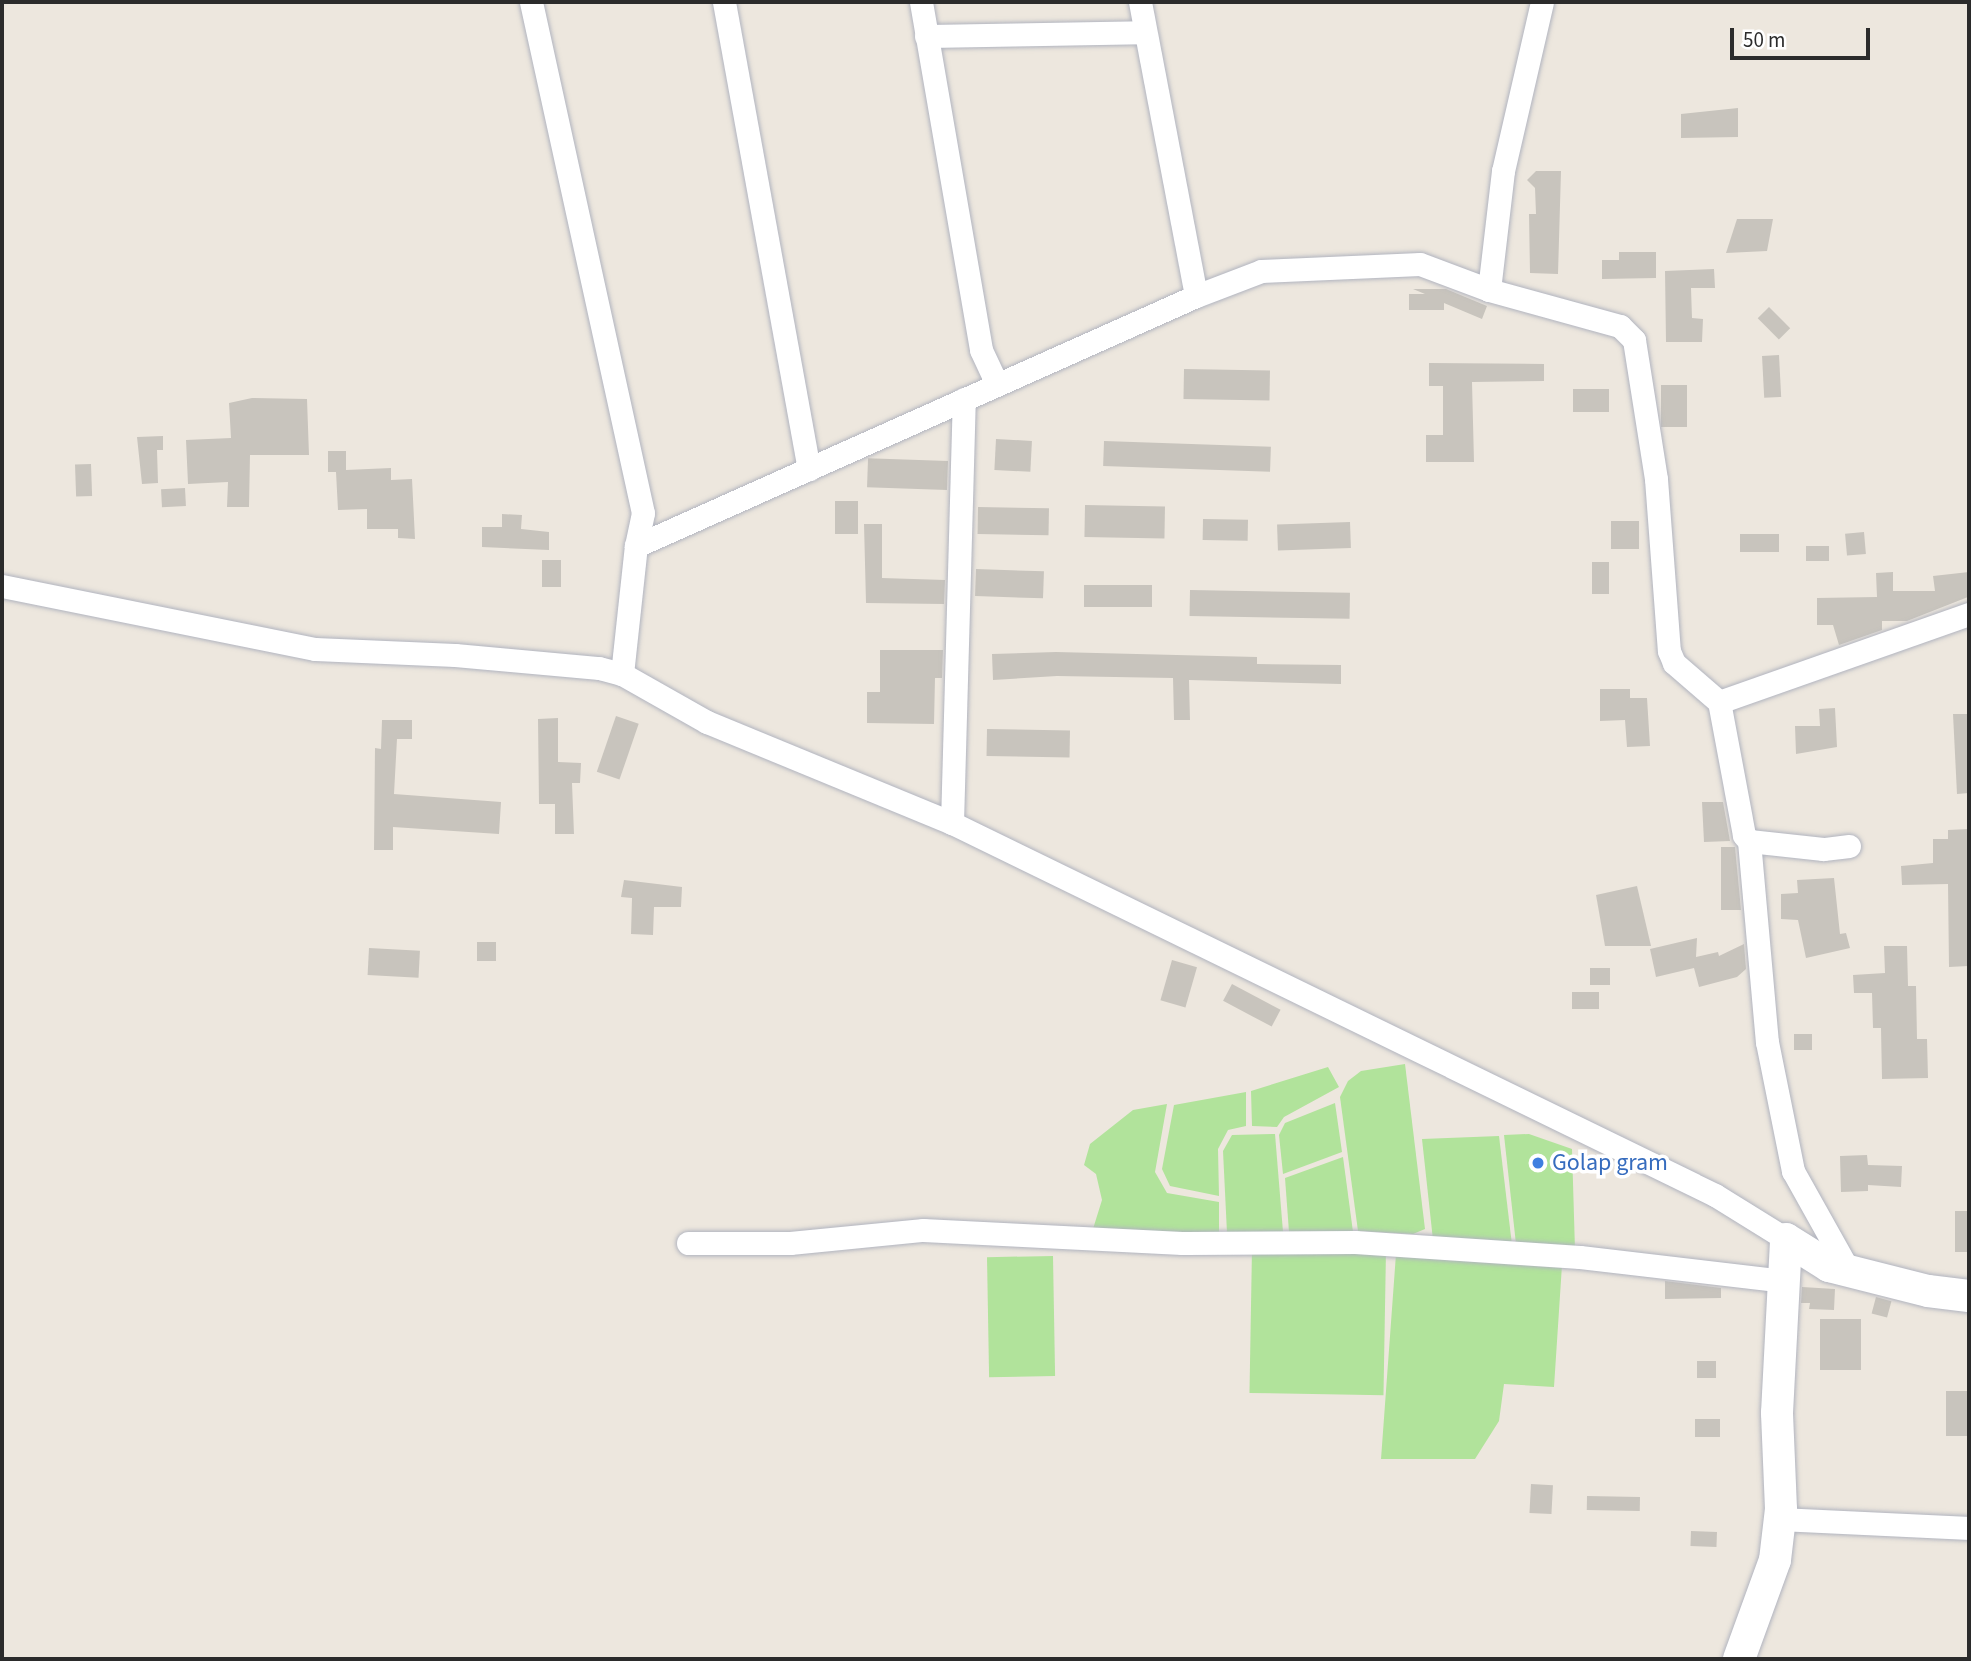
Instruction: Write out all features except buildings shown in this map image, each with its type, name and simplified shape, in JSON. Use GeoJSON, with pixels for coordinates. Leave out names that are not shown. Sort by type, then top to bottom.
{"type":"FeatureCollection","features":[{"type":"Feature","properties":{"kind":"street"},"geometry":{"type":"LineString","coordinates":[[531,2],[643,513],[636,546],[622,674]]}},
{"type":"Feature","properties":{"kind":"street"},"geometry":{"type":"LineString","coordinates":[[724,2],[809,469]]}},
{"type":"Feature","properties":{"kind":"street"},"geometry":{"type":"LineString","coordinates":[[921,2],[981,349],[997,385]]}},
{"type":"Feature","properties":{"kind":"street"},"geometry":{"type":"LineString","coordinates":[[1140,2],[1196,296]]}},
{"type":"Feature","properties":{"kind":"street"},"geometry":{"type":"LineString","coordinates":[[1489,290],[1503,171],[1542,2]]}},
{"type":"Feature","properties":{"kind":"street"},"geometry":{"type":"LineString","coordinates":[[926,36],[1146,32]]}},
{"type":"Feature","properties":{"kind":"street"},"geometry":{"type":"LineString","coordinates":[[636,546],[1196,296],[1261,271],[1420,264],[1489,290],[1620,326],[1634,340],[1656,479],[1669,651],[1674,663],[1719,702],[1744,835],[1749,841],[1767,1042],[1793,1171],[1849,1271]]}},
{"type":"Feature","properties":{"kind":"street"},"geometry":{"type":"LineString","coordinates":[[952,823],[964,399]]}},
{"type":"Feature","properties":{"kind":"street"},"geometry":{"type":"LineString","coordinates":[[2,586],[315,649],[599,668],[622,674],[707,722],[952,823],[1715,1195],[1829,1265],[1928,1291],[1969,1296]]}},
{"type":"Feature","properties":{"kind":"street"},"geometry":{"type":"LineString","coordinates":[[1719,702],[1969,614]]}},
{"type":"Feature","properties":{"kind":"street"},"geometry":{"type":"LineString","coordinates":[[1749,841],[1823,849],[1849,846]]}},
{"type":"Feature","properties":{"kind":"street"},"geometry":{"type":"LineString","coordinates":[[688,1243],[790,1243],[923,1230],[1182,1243],[1355,1242],[1580,1257],[1784,1281]]}},
{"type":"Feature","properties":{"kind":"street"},"geometry":{"type":"LineString","coordinates":[[1739,1659],[1776,1560],[1780,1519],[1777,1413],[1786,1239]]}},
{"type":"Feature","properties":{"kind":"street"},"geometry":{"type":"LineString","coordinates":[[1780,1519],[1969,1528]]}},
{"type":"Feature","properties":{"kind":"green space"},"geometry":{"type":"Polygon","coordinates":[[[1405,1064],[1425,1229],[1413,1234],[1358,1231],[1340,1097],[1348,1081],[1361,1071],[1405,1064]]]}},
{"type":"Feature","properties":{"kind":"green space"},"geometry":{"type":"Polygon","coordinates":[[[1328,1067],[1339,1087],[1284,1117],[1277,1127],[1252,1126],[1251,1091],[1328,1067]]]}},
{"type":"Feature","properties":{"kind":"green space"},"geometry":{"type":"Polygon","coordinates":[[[1246,1092],[1246,1126],[1228,1130],[1218,1149],[1219,1196],[1170,1186],[1162,1169],[1174,1105],[1246,1092]]]}},
{"type":"Feature","properties":{"kind":"green space"},"geometry":{"type":"Polygon","coordinates":[[[1335,1103],[1342,1152],[1283,1174],[1279,1135],[1285,1123],[1335,1103]]]}},
{"type":"Feature","properties":{"kind":"green space"},"geometry":{"type":"Polygon","coordinates":[[[1167,1104],[1155,1172],[1167,1193],[1219,1202],[1219,1235],[1092,1232],[1102,1200],[1096,1174],[1084,1165],[1090,1144],[1133,1110],[1167,1104]]]}},
{"type":"Feature","properties":{"kind":"green space"},"geometry":{"type":"Polygon","coordinates":[[[1275,1134],[1283,1232],[1227,1233],[1223,1151],[1232,1135],[1275,1134]]]}},
{"type":"Feature","properties":{"kind":"green space"},"geometry":{"type":"Polygon","coordinates":[[[1529,1134],[1572,1149],[1575,1250],[1516,1244],[1504,1135],[1529,1134]]]}},
{"type":"Feature","properties":{"kind":"green space"},"geometry":{"type":"Polygon","coordinates":[[[1499,1136],[1512,1245],[1433,1240],[1422,1139],[1499,1136]]]}},
{"type":"Feature","properties":{"kind":"green space"},"geometry":{"type":"Polygon","coordinates":[[[1343,1157],[1353,1232],[1289,1232],[1285,1178],[1343,1157]]]}},
{"type":"Feature","properties":{"kind":"green space"},"geometry":{"type":"Polygon","coordinates":[[[1252,1249],[1386,1251],[1383,1395],[1249,1393],[1252,1249]]]}},
{"type":"Feature","properties":{"kind":"green space"},"geometry":{"type":"Polygon","coordinates":[[[1396,1254],[1562,1265],[1554,1387],[1504,1384],[1499,1421],[1475,1459],[1381,1459],[1396,1254]]]}},
{"type":"Feature","properties":{"kind":"green space"},"geometry":{"type":"Polygon","coordinates":[[[1053,1256],[1055,1376],[989,1377],[987,1257],[1053,1256]]]}},
{"type":"Feature","properties":{"kind":"place","name":"Golap gram"},"geometry":{"type":"Point","coordinates":[1538,1163]}}]}
